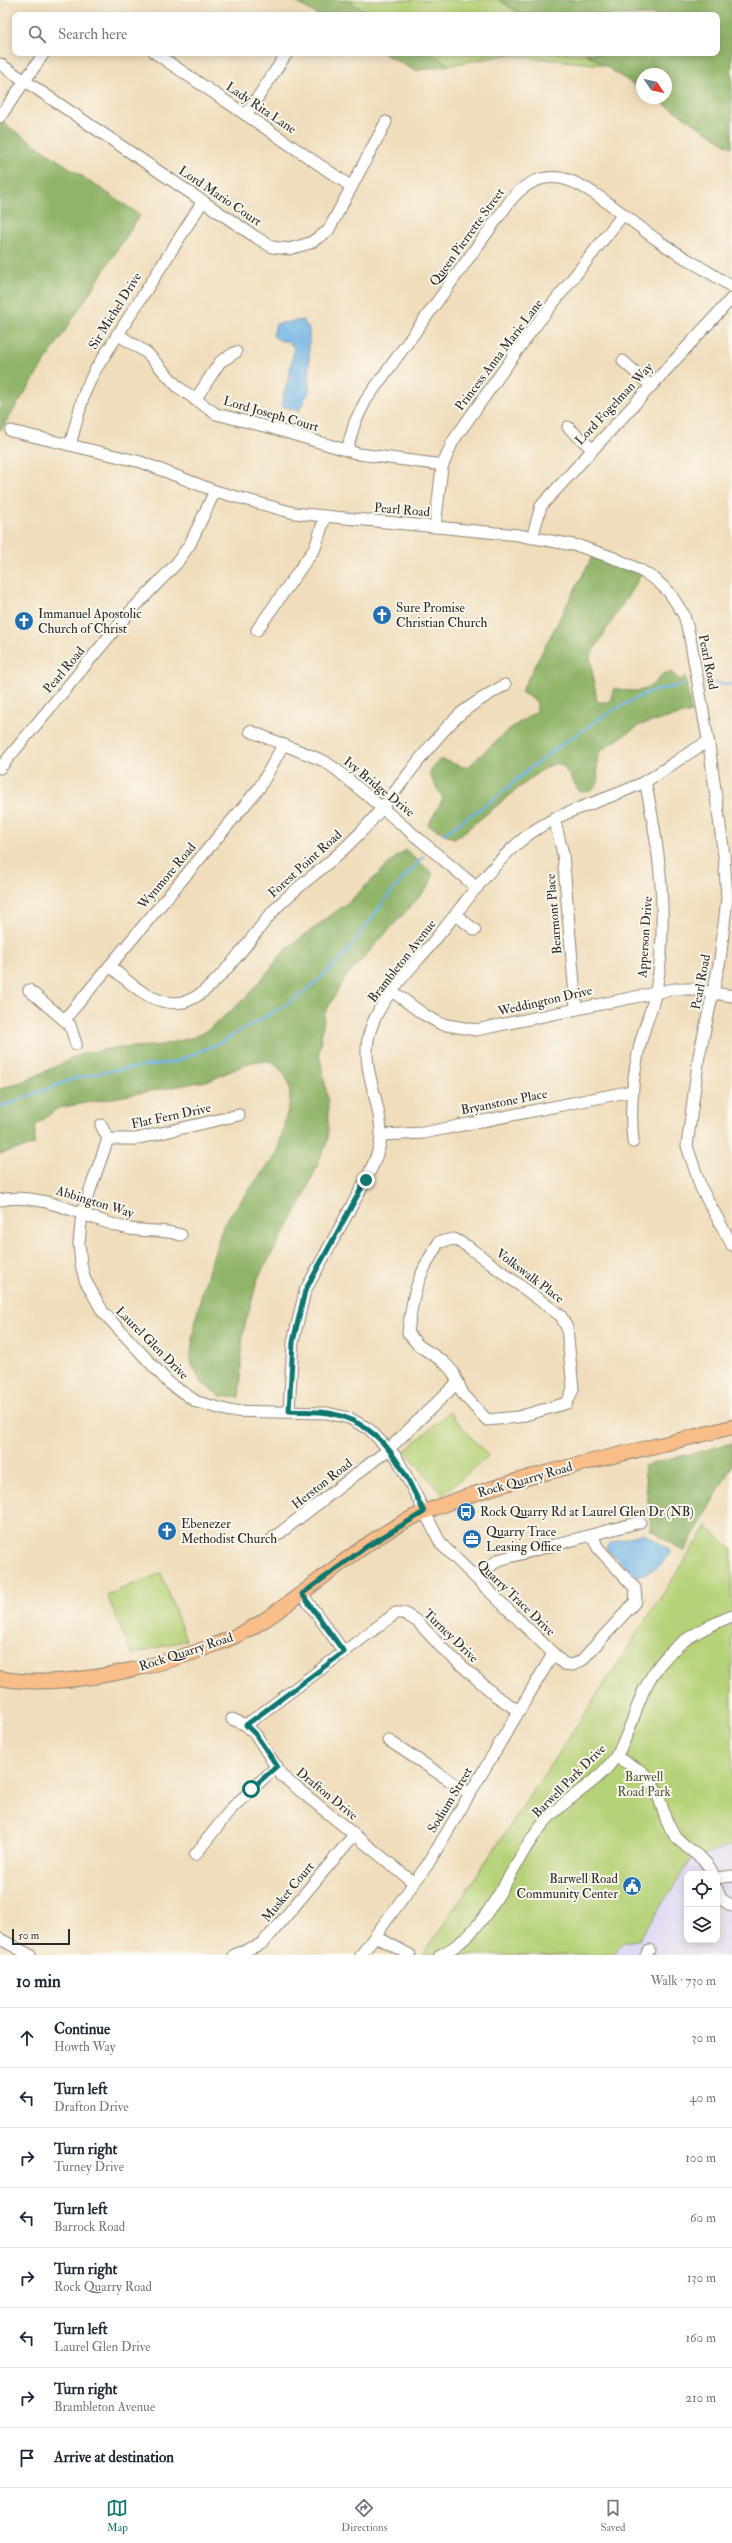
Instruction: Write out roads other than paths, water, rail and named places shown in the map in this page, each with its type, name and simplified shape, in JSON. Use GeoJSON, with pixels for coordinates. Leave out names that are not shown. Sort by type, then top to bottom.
{"type":"FeatureCollection","features":[{"type":"Feature","properties":{"kind":"main road","name":"Rock Quarry Road"},"geometry":{"type":"LineString","coordinates":[[0,1678],[50,1682],[87,1679],[153,1664],[236,1636],[260,1623],[366,1547],[424,1512],[474,1493],[555,1470],[732,1427]]}},
{"type":"Feature","properties":{"kind":"street"},"geometry":{"type":"LineString","coordinates":[[0,118],[42,56]]}},
{"type":"Feature","properties":{"kind":"street","name":"Lady Rita Lane"},"geometry":{"type":"LineString","coordinates":[[159,56],[352,187]]}},
{"type":"Feature","properties":{"kind":"street"},"geometry":{"type":"LineString","coordinates":[[246,114],[285,56]]}},
{"type":"Feature","properties":{"kind":"street","name":"Lord Mario Court"},"geometry":{"type":"LineString","coordinates":[[0,64],[272,247],[289,249],[310,243],[328,231],[386,122]]}},
{"type":"Feature","properties":{"kind":"street","name":"Queen Pierrette Street"},"geometry":{"type":"LineString","coordinates":[[347,450],[355,422],[366,400],[521,189],[541,179],[567,179],[583,187],[661,243],[732,287]]}},
{"type":"Feature","properties":{"kind":"street","name":"Sir Michel Drive"},"geometry":{"type":"LineString","coordinates":[[70,445],[84,394],[94,372],[203,201]]}},
{"type":"Feature","properties":{"kind":"street","name":"Princess Anna Marie Lane"},"geometry":{"type":"LineString","coordinates":[[435,527],[443,465],[449,448],[463,426],[532,330],[622,216]]}},
{"type":"Feature","properties":{"kind":"street","name":"Lord Fogelman Way"},"geometry":{"type":"LineString","coordinates":[[532,538],[541,506],[732,298]]}},
{"type":"Feature","properties":{"kind":"street","name":"Lord Joseph Court"},"geometry":{"type":"LineString","coordinates":[[117,334],[147,353],[178,387],[216,414],[377,457],[443,465]]}},
{"type":"Feature","properties":{"kind":"street"},"geometry":{"type":"LineString","coordinates":[[195,400],[220,362],[236,352]]}},
{"type":"Feature","properties":{"kind":"street"},"geometry":{"type":"LineString","coordinates":[[623,360],[650,386]]}},
{"type":"Feature","properties":{"kind":"street"},"geometry":{"type":"LineString","coordinates":[[568,428],[592,449]]}},
{"type":"Feature","properties":{"kind":"street","name":"Pearl Road"},"geometry":{"type":"LineString","coordinates":[[11,431],[141,462],[215,491],[294,513],[532,538],[578,546],[614,558],[656,580],[669,592],[684,615],[708,742],[724,856],[727,898],[714,993],[699,1056],[687,1146],[701,1188],[732,1245]]}},
{"type":"Feature","properties":{"kind":"street","name":"Pearl Road"},"geometry":{"type":"LineString","coordinates":[[0,768],[127,615],[176,564],[190,544],[215,491]]}},
{"type":"Feature","properties":{"kind":"street"},"geometry":{"type":"LineString","coordinates":[[257,630],[315,548],[325,517]]}},
{"type":"Feature","properties":{"kind":"street","name":"Forest Point Road"},"geometry":{"type":"LineString","coordinates":[[110,966],[144,994],[156,999],[168,1002],[184,1002],[198,996],[216,980],[277,907],[352,842],[451,724],[475,703],[505,685]]}},
{"type":"Feature","properties":{"kind":"street","name":"Ivy Bridge Drive"},"geometry":{"type":"LineString","coordinates":[[250,731],[337,770],[383,806],[477,888]]}},
{"type":"Feature","properties":{"kind":"street","name":"Brambleton Avenue"},"geometry":{"type":"LineString","coordinates":[[289,1411],[293,1342],[305,1291],[366,1180],[374,1162],[381,1135],[374,1094],[368,1072],[367,1050],[370,1032],[378,1011],[392,991],[510,850],[554,818],[645,781],[683,755],[708,742]]}},
{"type":"Feature","properties":{"kind":"street","name":"Wynmore Road"},"geometry":{"type":"LineString","coordinates":[[65,1019],[260,787],[283,745]]}},
{"type":"Feature","properties":{"kind":"street","name":"Apperson Drive"},"geometry":{"type":"LineString","coordinates":[[633,1142],[632,1091],[639,1048],[655,992],[661,952],[662,895],[657,834],[645,781]]}},
{"type":"Feature","properties":{"kind":"street","name":"Bearmont Place"},"geometry":{"type":"LineString","coordinates":[[554,818],[563,854],[576,1008]]}},
{"type":"Feature","properties":{"kind":"street"},"geometry":{"type":"LineString","coordinates":[[456,915],[475,930]]}},
{"type":"Feature","properties":{"kind":"street","name":"Weddington Drive"},"geometry":{"type":"LineString","coordinates":[[392,991],[423,1014],[441,1024],[476,1030],[655,992],[691,989],[732,996]]}},
{"type":"Feature","properties":{"kind":"street"},"geometry":{"type":"LineString","coordinates":[[29,990],[65,1019],[70,1025],[76,1044]]}},
{"type":"Feature","properties":{"kind":"street","name":"Bryanstone Place"},"geometry":{"type":"LineString","coordinates":[[381,1135],[423,1133],[632,1091]]}},
{"type":"Feature","properties":{"kind":"street","name":"Flat Fern Drive"},"geometry":{"type":"LineString","coordinates":[[108,1139],[135,1140],[239,1115]]}},
{"type":"Feature","properties":{"kind":"street"},"geometry":{"type":"LineString","coordinates":[[101,1125],[108,1139]]}},
{"type":"Feature","properties":{"kind":"street","name":"Laurel Glen Drive"},"geometry":{"type":"LineString","coordinates":[[108,1139],[82,1213],[79,1243],[81,1264],[93,1298],[102,1312],[169,1383],[197,1402],[213,1408],[230,1411],[289,1411],[327,1413],[348,1418],[368,1429],[397,1458],[424,1512]]}},
{"type":"Feature","properties":{"kind":"street","name":"Abbington Way"},"geometry":{"type":"LineString","coordinates":[[0,1200],[14,1197],[38,1200],[130,1229],[166,1230],[181,1235]]}},
{"type":"Feature","properties":{"kind":"street","name":"Volkswalk Place"},"geometry":{"type":"LineString","coordinates":[[454,1239],[467,1246],[561,1316],[568,1328],[573,1389],[567,1403],[518,1417],[487,1420],[463,1394],[458,1382],[444,1362],[418,1345],[408,1332],[412,1296],[420,1273],[439,1242],[454,1239]]}},
{"type":"Feature","properties":{"kind":"street","name":"Herston Road"},"geometry":{"type":"LineString","coordinates":[[272,1539],[389,1449],[458,1382]]}},
{"type":"Feature","properties":{"kind":"street","name":"Quarry Trace Drive"},"geometry":{"type":"LineString","coordinates":[[424,1512],[441,1544],[564,1664],[573,1665],[582,1660],[636,1602],[635,1588],[598,1548],[592,1535]]}},
{"type":"Feature","properties":{"kind":"street"},"geometry":{"type":"LineString","coordinates":[[476,1578],[498,1560],[640,1522]]}},
{"type":"Feature","properties":{"kind":"street"},"geometry":{"type":"LineString","coordinates":[[302,1594],[344,1652]]}},
{"type":"Feature","properties":{"kind":"street","name":"Turney Drive"},"geometry":{"type":"LineString","coordinates":[[246,1725],[390,1617],[404,1613],[418,1622],[442,1648],[496,1696],[519,1711]]}},
{"type":"Feature","properties":{"kind":"street","name":"Barwell Park Drive"},"geometry":{"type":"LineString","coordinates":[[440,1955],[462,1941],[488,1910],[551,1815],[595,1778],[616,1757],[634,1720],[643,1693],[655,1670],[671,1651],[703,1628],[732,1616]]}},
{"type":"Feature","properties":{"kind":"street","name":"Sodium Street"},"geometry":{"type":"LineString","coordinates":[[361,1955],[414,1883],[470,1794],[553,1654]]}},
{"type":"Feature","properties":{"kind":"street","name":"Drafton Drive"},"geometry":{"type":"LineString","coordinates":[[232,1719],[246,1725],[256,1735],[282,1776],[414,1883]]}},
{"type":"Feature","properties":{"kind":"street"},"geometry":{"type":"LineString","coordinates":[[388,1740],[470,1794]]}},
{"type":"Feature","properties":{"kind":"street"},"geometry":{"type":"LineString","coordinates":[[616,1757],[637,1769],[649,1779],[657,1793],[667,1825],[676,1838],[704,1861],[711,1871]]}},
{"type":"Feature","properties":{"kind":"street"},"geometry":{"type":"LineString","coordinates":[[195,1855],[232,1808],[277,1766]]}},
{"type":"Feature","properties":{"kind":"street","name":"Musket Court"},"geometry":{"type":"LineString","coordinates":[[234,1955],[261,1944],[271,1934],[354,1834]]}},
{"type":"Feature","properties":{"kind":"street"},"geometry":{"type":"LineString","coordinates":[[720,1878],[732,1876]]}},
{"type":"Feature","properties":{"kind":"street"},"geometry":{"type":"LineString","coordinates":[[720,1896],[721,1899],[732,1906]]}},
{"type":"Feature","properties":{"kind":"street"},"geometry":{"type":"LineString","coordinates":[[375,1936],[410,1955]]}},
{"type":"Feature","properties":{"kind":"street"},"geometry":{"type":"LineString","coordinates":[[0,1939],[30,1955]]}},
{"type":"Feature","properties":{"kind":"water"},"geometry":{"type":"Polygon","coordinates":[[[303,320],[309,329],[309,391],[299,411],[283,406],[282,401],[289,376],[294,347],[287,341],[281,341],[273,336],[276,324],[303,320]]]}},
{"type":"Feature","properties":{"kind":"water"},"geometry":{"type":"Polygon","coordinates":[[[644,1533],[669,1549],[670,1553],[660,1565],[637,1576],[606,1549],[610,1543],[644,1533]]]}},
{"type":"Feature","properties":{"kind":"waterway"},"geometry":{"type":"LineString","coordinates":[[711,682],[732,685]]}},
{"type":"Feature","properties":{"kind":"waterway"},"geometry":{"type":"LineString","coordinates":[[444,834],[498,796],[529,769],[571,738],[610,712],[648,692],[683,685]]}},
{"type":"Feature","properties":{"kind":"waterway"},"geometry":{"type":"LineString","coordinates":[[0,1107],[73,1079],[109,1071],[175,1062],[219,1043],[291,1002],[313,985],[343,957],[392,891],[423,857]]}},
{"type":"Feature","properties":{"kind":"place","name":"Sure Promise Christian Church"},"geometry":{"type":"Point","coordinates":[382,615]}},
{"type":"Feature","properties":{"kind":"place","name":"Immanuel Apostolic Church of Christ"},"geometry":{"type":"Point","coordinates":[24,621]}},
{"type":"Feature","properties":{"kind":"place","name":"Rock Quarry Rd at Laurel Glen Dr (NB)"},"geometry":{"type":"Point","coordinates":[466,1512]}},
{"type":"Feature","properties":{"kind":"place","name":"Ebenezer Methodist Church"},"geometry":{"type":"Point","coordinates":[167,1531]}},
{"type":"Feature","properties":{"kind":"place","name":"Quarry Trace Leasing Office"},"geometry":{"type":"Point","coordinates":[472,1539]}},
{"type":"Feature","properties":{"kind":"place","name":"Barwell Road Community Center"},"geometry":{"type":"Point","coordinates":[632,1886]}},
{"type":"Feature","properties":{"kind":"park label","name":"Barwell Road Park"},"geometry":{"type":"Point","coordinates":[644,1784]}}]}
